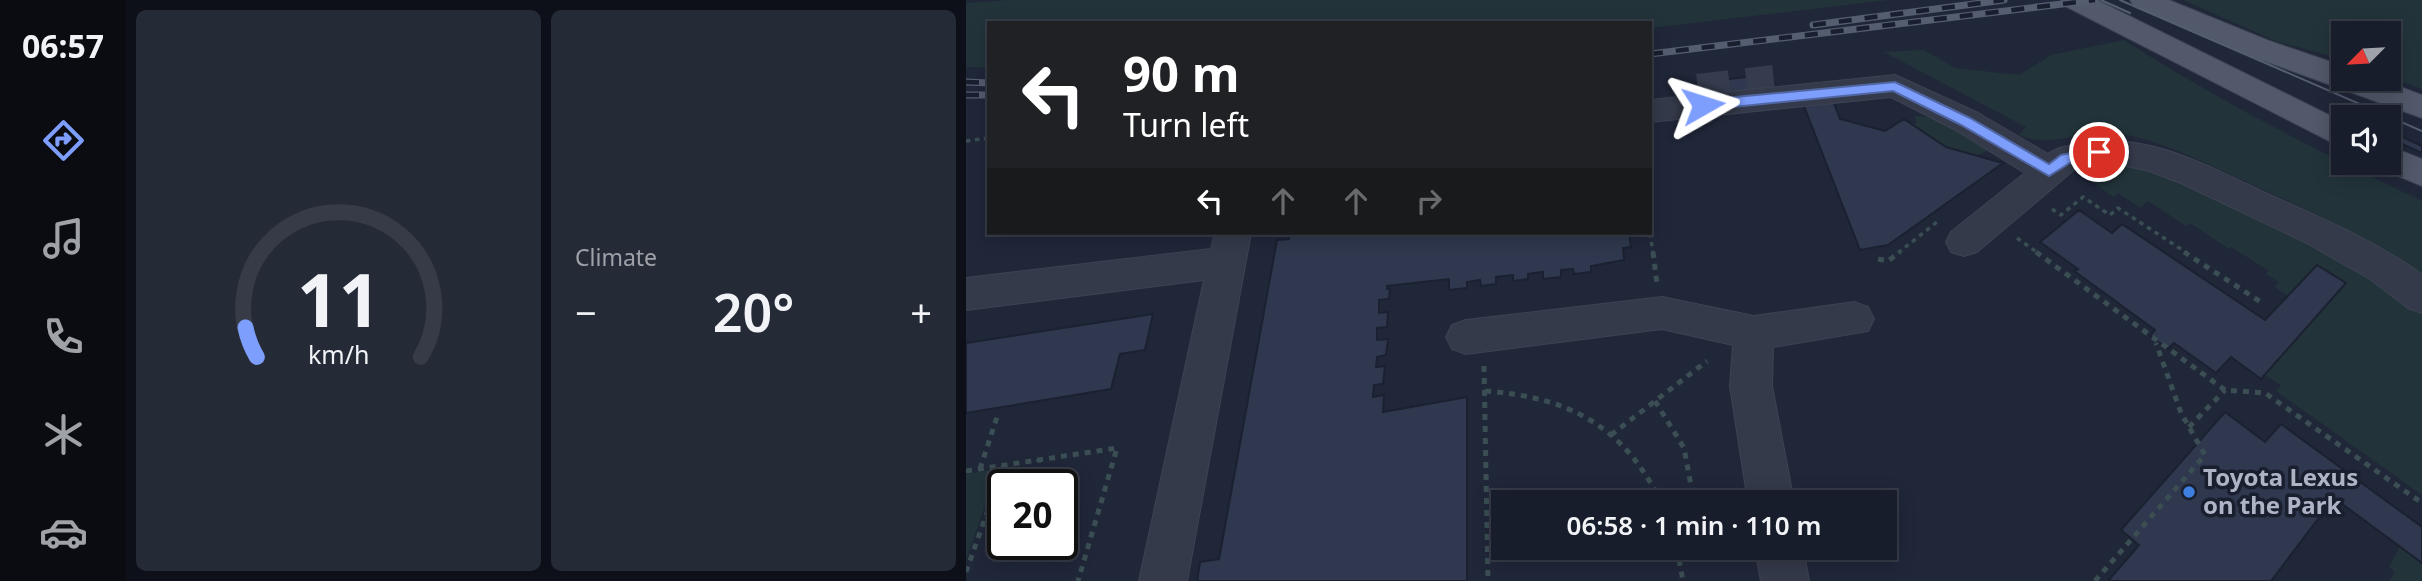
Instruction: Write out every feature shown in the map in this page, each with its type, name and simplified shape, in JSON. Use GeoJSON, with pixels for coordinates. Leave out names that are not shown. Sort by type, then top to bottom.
{"type":"FeatureCollection","features":[{"type":"Feature","properties":{"kind":"main road"},"geometry":{"type":"LineString","coordinates":[[2074,0],[2331,130]]}},
{"type":"Feature","properties":{"kind":"main road"},"geometry":{"type":"LineString","coordinates":[[2144,0],[2256,47],[2331,73]]}},
{"type":"Feature","properties":{"kind":"main road"},"geometry":{"type":"LineString","coordinates":[[2380,91],[2422,107]]}},
{"type":"Feature","properties":{"kind":"main road"},"geometry":{"type":"LineString","coordinates":[[2401,163],[2422,173]]}},
{"type":"Feature","properties":{"kind":"street"},"geometry":{"type":"LineString","coordinates":[[1774,82],[1875,71],[1886,74],[1895,86],[1966,121],[2047,188]]}},
{"type":"Feature","properties":{"kind":"street"},"geometry":{"type":"LineString","coordinates":[[1652,111],[1895,86]]}},
{"type":"Feature","properties":{"kind":"street"},"geometry":{"type":"LineString","coordinates":[[1652,96],[1698,90]]}},
{"type":"Feature","properties":{"kind":"street"},"geometry":{"type":"LineString","coordinates":[[1965,242],[2047,188],[2066,159],[2099,152],[2128,154],[2165,163],[2339,242],[2422,297]]}},
{"type":"Feature","properties":{"kind":"street"},"geometry":{"type":"LineString","coordinates":[[966,294],[1231,247],[1163,581]]}},
{"type":"Feature","properties":{"kind":"street"},"geometry":{"type":"LineString","coordinates":[[1475,352],[1662,313],[1754,333],[1854,319]]}},
{"type":"Feature","properties":{"kind":"street"},"geometry":{"type":"LineString","coordinates":[[1754,333],[1751,386],[1769,490]]}},
{"type":"Feature","properties":{"kind":"street"},"geometry":{"type":"LineString","coordinates":[[1781,560],[1785,581]]}},
{"type":"Feature","properties":{"kind":"path"},"geometry":{"type":"LineString","coordinates":[[966,141],[987,138]]}},
{"type":"Feature","properties":{"kind":"path"},"geometry":{"type":"LineString","coordinates":[[2047,188],[2061,215],[2083,197],[2110,215],[2118,208],[2264,304]]}},
{"type":"Feature","properties":{"kind":"path"},"geometry":{"type":"LineString","coordinates":[[2014,228],[2015,236],[2225,390],[2264,393],[2422,503]]}},
{"type":"Feature","properties":{"kind":"path"},"geometry":{"type":"LineString","coordinates":[[1650,235],[1657,285]]}},
{"type":"Feature","properties":{"kind":"path"},"geometry":{"type":"LineString","coordinates":[[2095,581],[2205,455],[2181,413],[2156,342]]}},
{"type":"Feature","properties":{"kind":"path"},"geometry":{"type":"LineString","coordinates":[[1475,352],[1485,391],[1488,581]]}},
{"type":"Feature","properties":{"kind":"path"},"geometry":{"type":"LineString","coordinates":[[1611,435],[1707,361]]}},
{"type":"Feature","properties":{"kind":"path"},"geometry":{"type":"LineString","coordinates":[[2189,427],[2225,390]]}},
{"type":"Feature","properties":{"kind":"path"},"geometry":{"type":"LineString","coordinates":[[1485,391],[1524,394],[1565,405],[1611,435],[1652,481],[1656,490]]}},
{"type":"Feature","properties":{"kind":"path"},"geometry":{"type":"LineString","coordinates":[[1655,401],[1675,426],[1692,468],[1693,490]]}},
{"type":"Feature","properties":{"kind":"path"},"geometry":{"type":"LineString","coordinates":[[980,469],[997,417]]}},
{"type":"Feature","properties":{"kind":"path"},"geometry":{"type":"LineString","coordinates":[[966,471],[1117,448],[1078,581]]}},
{"type":"Feature","properties":{"kind":"path"},"geometry":{"type":"LineString","coordinates":[[1036,469],[1039,460]]}},
{"type":"Feature","properties":{"kind":"path"},"geometry":{"type":"LineString","coordinates":[[966,572],[1004,465]]}},
{"type":"Feature","properties":{"kind":"path"},"geometry":{"type":"LineString","coordinates":[[1679,560],[1683,581]]}},
{"type":"Feature","properties":{"kind":"shaded area"},"geometry":{"type":"Polygon","coordinates":[[[1009,0],[1888,0],[1652,28],[1652,21],[987,21],[987,67],[966,67],[966,3],[1009,0]]]}},
{"type":"Feature","properties":{"kind":"shaded area"},"geometry":{"type":"Polygon","coordinates":[[[2183,0],[2422,0],[2422,89],[2401,81],[2401,21],[2331,21],[2331,56],[2278,42],[2183,0]]]}},
{"type":"Feature","properties":{"kind":"shaded area"},"geometry":{"type":"Polygon","coordinates":[[[2124,40],[2196,84],[2331,157],[2331,175],[2368,175],[2422,201],[2422,275],[2344,228],[2211,165],[2159,144],[2110,132],[2045,140],[2019,135],[2026,127],[1884,52],[1924,50],[1955,68],[2019,75],[2051,55],[2124,40]]]}},
{"type":"Feature","properties":{"kind":"shaded area"},"geometry":{"type":"Polygon","coordinates":[[[1914,116],[1931,117],[1992,148],[1977,156],[1946,147],[1913,125],[1917,122],[1914,116]]]}},
{"type":"Feature","properties":{"kind":"shaded area"},"geometry":{"type":"Polygon","coordinates":[[[2116,165],[2176,178],[2355,263],[2422,313],[2422,495],[2276,391],[2281,385],[2265,375],[2346,283],[2317,265],[2288,296],[2275,287],[2279,282],[2266,274],[2269,271],[2231,247],[2229,249],[2190,223],[2186,226],[2148,201],[2140,208],[2118,193],[2113,197],[2077,170],[2083,166],[2116,165]]]}},
{"type":"Feature","properties":{"kind":"shaded area"},"geometry":{"type":"Polygon","coordinates":[[[987,471],[987,500],[966,560],[966,474],[987,471]]]}},
{"type":"Feature","properties":{"kind":"shaded area"},"geometry":{"type":"Polygon","coordinates":[[[2400,547],[2422,563],[2422,581],[2389,581],[2395,572],[2389,567],[2400,547]]]}},
{"type":"Feature","properties":{"kind":"building"},"geometry":{"type":"Polygon","coordinates":[[[1771,74],[1776,89],[1700,98],[1696,83],[1771,74]]]}},
{"type":"Feature","properties":{"kind":"building"},"geometry":{"type":"Polygon","coordinates":[[[1832,98],[1840,119],[1885,131],[1904,119],[1946,147],[2003,163],[1888,245],[1860,250],[1802,101],[1832,98]]]}},
{"type":"Feature","properties":{"kind":"building"},"geometry":{"type":"Polygon","coordinates":[[[2401,136],[2422,146],[2422,153],[2401,144],[2401,136]]]}},
{"type":"Feature","properties":{"kind":"building"},"geometry":{"type":"Polygon","coordinates":[[[2079,210],[2112,233],[2122,224],[2265,320],[2317,265],[2346,283],[2261,379],[2231,357],[2216,373],[2174,343],[2168,349],[2150,336],[2155,330],[2074,271],[2078,269],[2040,242],[2079,210]]]}},
{"type":"Feature","properties":{"kind":"building"},"geometry":{"type":"Polygon","coordinates":[[[1290,235],[1629,235],[1631,247],[1623,248],[1624,260],[1591,266],[1591,272],[1574,274],[1573,269],[1561,270],[1561,277],[1543,279],[1543,272],[1528,274],[1528,279],[1513,281],[1513,275],[1496,277],[1496,284],[1481,286],[1480,280],[1467,282],[1467,288],[1449,290],[1449,279],[1387,286],[1387,289],[1390,289],[1389,299],[1379,300],[1379,313],[1388,312],[1387,327],[1377,328],[1377,340],[1388,339],[1386,355],[1377,357],[1376,367],[1385,366],[1383,384],[1374,385],[1373,397],[1384,395],[1383,412],[1467,397],[1467,581],[1197,581],[1200,562],[1219,559],[1277,240],[1289,239],[1290,235]]]}},
{"type":"Feature","properties":{"kind":"building"},"geometry":{"type":"Polygon","coordinates":[[[1153,314],[1145,350],[1120,354],[1111,389],[966,413],[966,343],[1153,314]]]}},
{"type":"Feature","properties":{"kind":"building"},"geometry":{"type":"Polygon","coordinates":[[[2225,412],[2265,442],[2281,424],[2422,527],[2422,563],[2334,498],[2271,581],[2108,581],[2139,545],[2121,530],[2225,412]]]}},
{"type":"Feature","properties":{"kind":"tunnel"},"geometry":{"type":"LineString","coordinates":[[1698,90],[1774,81]]}},
{"type":"Feature","properties":{"kind":"tram line"},"geometry":{"type":"LineString","coordinates":[[2101,0],[2130,13]]}},
{"type":"Feature","properties":{"kind":"tram line"},"geometry":{"type":"LineString","coordinates":[[2120,0],[2422,131]]}},
{"type":"Feature","properties":{"kind":"railway"},"geometry":{"type":"LineString","coordinates":[[1813,25],[2004,0]]}},
{"type":"Feature","properties":{"kind":"railway"},"geometry":{"type":"LineString","coordinates":[[1652,54],[2095,0]]}},
{"type":"Feature","properties":{"kind":"railway"},"geometry":{"type":"LineString","coordinates":[[966,82],[987,83]]}},
{"type":"Feature","properties":{"kind":"railway"},"geometry":{"type":"LineString","coordinates":[[966,95],[987,95]]}},
{"type":"Feature","properties":{"kind":"place","name":"Toyota Lexus on the Park"},"geometry":{"type":"Point","coordinates":[2189,492]}},
{"type":"Feature","properties":{"kind":"route"},"geometry":{"type":"LineString","coordinates":[[1703,105],[1895,86],[1966,121],[2049,171],[2066,159],[2099,152]]}}]}
